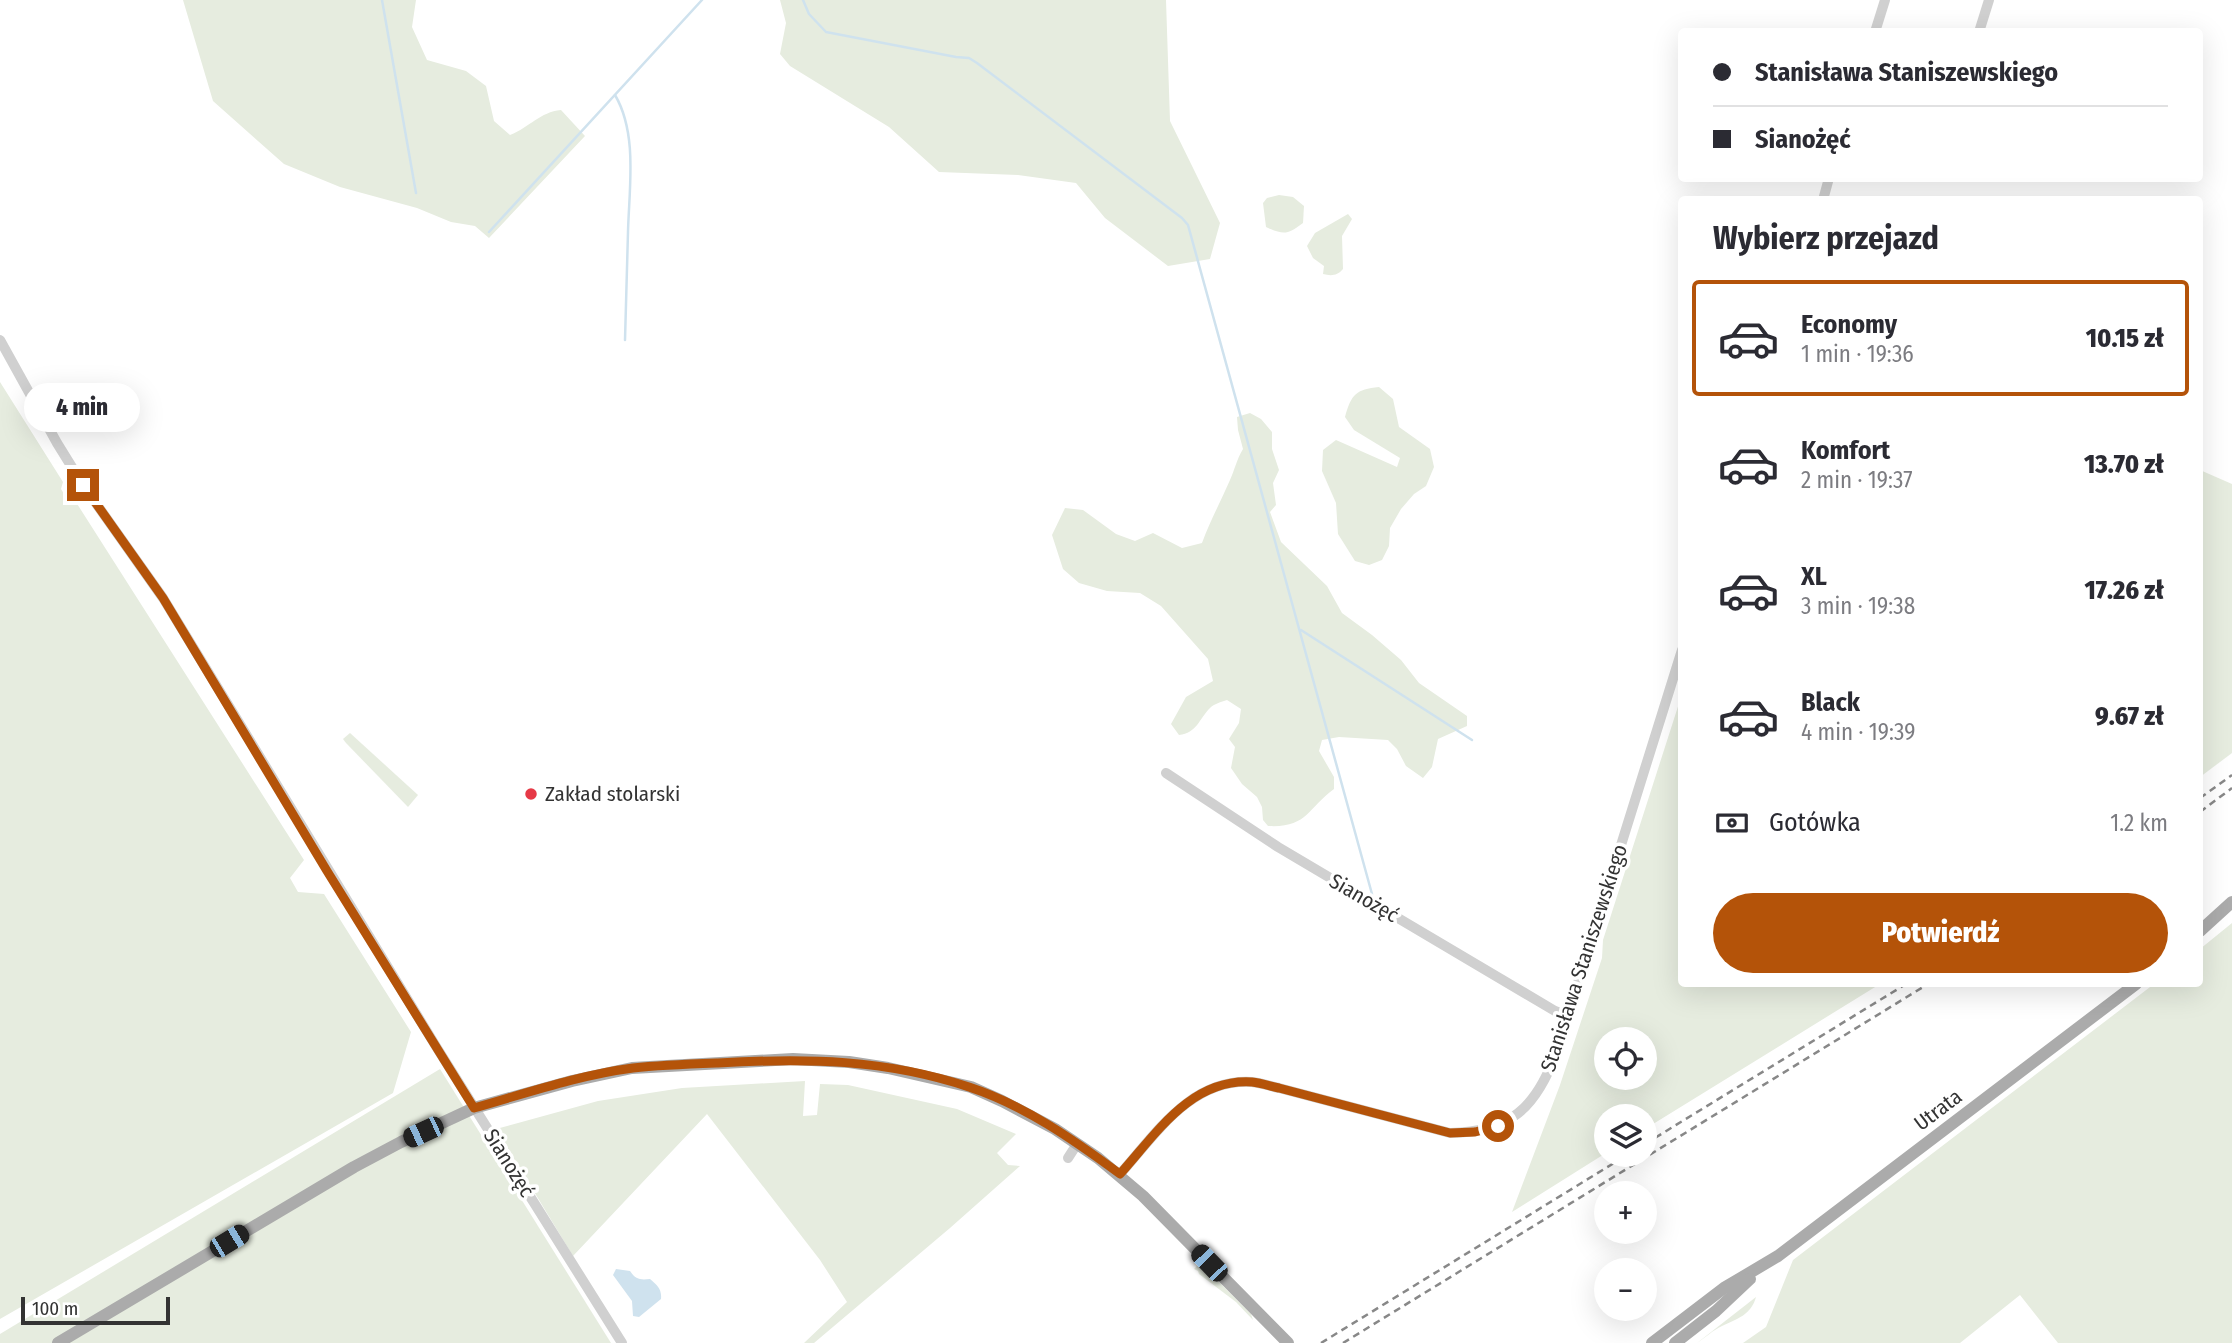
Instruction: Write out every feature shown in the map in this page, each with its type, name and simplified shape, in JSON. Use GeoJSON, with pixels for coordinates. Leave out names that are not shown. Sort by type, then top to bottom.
{"type":"FeatureCollection","features":[{"type":"Feature","properties":{"kind":"main road"},"geometry":{"type":"LineString","coordinates":[[2203,928],[2232,902]]}},
{"type":"Feature","properties":{"kind":"main road","name":"Utrata"},"geometry":{"type":"LineString","coordinates":[[1675,1343],[1716,1311],[1762,1267],[2132,987]]}},
{"type":"Feature","properties":{"kind":"main road"},"geometry":{"type":"LineString","coordinates":[[58,1343],[354,1167],[474,1108],[572,1081],[632,1068],[814,1059],[888,1068],[971,1087],[1032,1116],[1120,1174],[1288,1343]]}},
{"type":"Feature","properties":{"kind":"main road","name":"Utrata"},"geometry":{"type":"LineString","coordinates":[[1652,1343],[1724,1288],[1762,1267]]}},
{"type":"Feature","properties":{"kind":"street"},"geometry":{"type":"LineString","coordinates":[[1876,28],[1885,0]]}},
{"type":"Feature","properties":{"kind":"street"},"geometry":{"type":"LineString","coordinates":[[1980,28],[1989,0]]}},
{"type":"Feature","properties":{"kind":"street","name":"Sianożęć"},"geometry":{"type":"LineString","coordinates":[[0,340],[83,485],[163,598],[327,871],[622,1343]]}},
{"type":"Feature","properties":{"kind":"street","name":"Stanisława Staniszewskiego"},"geometry":{"type":"LineString","coordinates":[[1120,1174],[1173,1115],[1195,1095],[1227,1083],[1252,1082],[1279,1088],[1450,1133],[1475,1132],[1498,1126],[1520,1112],[1539,1090],[1553,1061],[1678,663]]}},
{"type":"Feature","properties":{"kind":"street","name":"Sianożęć"},"geometry":{"type":"LineString","coordinates":[[1166,773],[1278,847],[1568,1016]]}},
{"type":"Feature","properties":{"kind":"street"},"geometry":{"type":"LineString","coordinates":[[1068,1158],[1077,1144]]}},
{"type":"Feature","properties":{"kind":"shaded area"},"geometry":{"type":"Polygon","coordinates":[[[183,0],[416,0],[412,27],[427,60],[466,71],[486,86],[494,121],[510,135],[547,114],[561,110],[585,136],[489,238],[475,226],[451,222],[417,208],[340,187],[284,164],[213,101],[183,0]]]}},
{"type":"Feature","properties":{"kind":"shaded area"},"geometry":{"type":"Polygon","coordinates":[[[780,0],[1166,0],[1170,121],[1220,223],[1210,259],[1168,266],[1105,218],[1076,183],[1018,175],[939,172],[889,127],[790,66],[780,54],[786,23],[780,0]]]}},
{"type":"Feature","properties":{"kind":"shaded area"},"geometry":{"type":"Polygon","coordinates":[[[1279,195],[1293,197],[1304,206],[1303,223],[1293,230],[1285,232],[1266,227],[1263,203],[1267,198],[1279,195]]]}},
{"type":"Feature","properties":{"kind":"shaded area"},"geometry":{"type":"Polygon","coordinates":[[[1348,214],[1352,219],[1342,236],[1343,269],[1334,275],[1323,274],[1324,266],[1313,258],[1307,246],[1315,233],[1348,214]]]}},
{"type":"Feature","properties":{"kind":"shaded area"},"geometry":{"type":"Polygon","coordinates":[[[0,382],[63,482],[61,489],[66,497],[74,499],[304,860],[290,878],[298,892],[324,894],[411,1032],[393,1093],[0,1319],[0,382]]]}},
{"type":"Feature","properties":{"kind":"shaded area"},"geometry":{"type":"Polygon","coordinates":[[[1379,387],[1393,399],[1399,427],[1430,449],[1434,467],[1426,486],[1414,494],[1401,509],[1390,528],[1389,546],[1382,560],[1369,565],[1355,561],[1338,534],[1336,503],[1322,471],[1323,450],[1336,440],[1397,467],[1400,458],[1354,430],[1345,417],[1356,394],[1365,389],[1379,387]]]}},
{"type":"Feature","properties":{"kind":"shaded area"},"geometry":{"type":"Polygon","coordinates":[[[1250,413],[1261,419],[1272,432],[1272,449],[1279,470],[1273,483],[1276,505],[1270,512],[1281,542],[1327,586],[1342,613],[1401,660],[1419,683],[1467,716],[1467,726],[1438,739],[1432,767],[1423,778],[1406,766],[1397,749],[1388,740],[1339,737],[1322,740],[1319,751],[1334,777],[1334,789],[1305,816],[1281,826],[1268,826],[1263,820],[1262,807],[1257,797],[1242,784],[1231,768],[1235,747],[1229,739],[1239,723],[1241,709],[1227,700],[1218,703],[1185,734],[1179,735],[1171,724],[1186,697],[1213,681],[1208,659],[1161,606],[1140,593],[1107,591],[1079,583],[1063,569],[1052,535],[1065,508],[1083,510],[1116,534],[1135,541],[1153,533],[1182,548],[1202,543],[1243,449],[1237,417],[1250,413]]]}},
{"type":"Feature","properties":{"kind":"shaded area"},"geometry":{"type":"Polygon","coordinates":[[[2203,471],[2232,484],[2232,753],[2203,775],[2203,471]]]}},
{"type":"Feature","properties":{"kind":"shaded area"},"geometry":{"type":"Polygon","coordinates":[[[1678,706],[1678,987],[1875,987],[1657,1122],[1657,1104],[1594,1104],[1594,1161],[1512,1212],[1560,1085],[1602,958],[1603,940],[1678,706]]]}},
{"type":"Feature","properties":{"kind":"shaded area"},"geometry":{"type":"Polygon","coordinates":[[[350,733],[418,795],[408,807],[346,743],[343,739],[350,733]]]}},
{"type":"Feature","properties":{"kind":"shaded area"},"geometry":{"type":"Polygon","coordinates":[[[2232,923],[2232,1343],[2058,1343],[2020,1295],[1960,1343],[1743,1343],[1766,1327],[1793,1260],[2150,987],[2203,987],[2203,947],[2232,923]]]}},
{"type":"Feature","properties":{"kind":"shaded area"},"geometry":{"type":"Polygon","coordinates":[[[440,1069],[611,1343],[0,1343],[0,1334],[440,1069]]]}},
{"type":"Feature","properties":{"kind":"shaded area"},"geometry":{"type":"Polygon","coordinates":[[[805,1081],[803,1116],[817,1115],[820,1084],[848,1085],[957,1109],[1016,1134],[997,1153],[1008,1165],[1020,1166],[814,1343],[804,1343],[847,1302],[820,1260],[707,1114],[573,1256],[496,1129],[598,1101],[682,1088],[805,1081]]]}},
{"type":"Feature","properties":{"kind":"shaded area"},"geometry":{"type":"Polygon","coordinates":[[[1197,1266],[1212,1275],[1251,1314],[1253,1320],[1236,1302],[1199,1274],[1194,1269],[1197,1266]]]}},
{"type":"Feature","properties":{"kind":"shaded area"},"geometry":{"type":"Polygon","coordinates":[[[1756,1297],[1743,1316],[1697,1343],[1756,1297]]]}},
{"type":"Feature","properties":{"kind":"water"},"geometry":{"type":"Polygon","coordinates":[[[616,1269],[630,1271],[639,1279],[650,1279],[660,1290],[661,1299],[639,1317],[633,1316],[632,1301],[613,1275],[616,1269]]]}},
{"type":"Feature","properties":{"kind":"waterway"},"geometry":{"type":"LineString","coordinates":[[382,0],[416,193]]}},
{"type":"Feature","properties":{"kind":"waterway"},"geometry":{"type":"LineString","coordinates":[[489,232],[702,0]]}},
{"type":"Feature","properties":{"kind":"waterway"},"geometry":{"type":"LineString","coordinates":[[803,0],[809,14],[826,32],[969,58],[1188,225],[1372,894]]}},
{"type":"Feature","properties":{"kind":"waterway"},"geometry":{"type":"LineString","coordinates":[[615,95],[627,127],[630,162],[625,340]]}},
{"type":"Feature","properties":{"kind":"waterway"},"geometry":{"type":"LineString","coordinates":[[1301,630],[1472,740]]}},
{"type":"Feature","properties":{"kind":"railway"},"geometry":{"type":"LineString","coordinates":[[2203,796],[2232,775]]}},
{"type":"Feature","properties":{"kind":"railway"},"geometry":{"type":"LineString","coordinates":[[2203,810],[2232,788]]}},
{"type":"Feature","properties":{"kind":"railway"},"geometry":{"type":"LineString","coordinates":[[1657,1137],[1901,987]]}},
{"type":"Feature","properties":{"kind":"railway"},"geometry":{"type":"LineString","coordinates":[[1343,1343],[1923,987]]}},
{"type":"Feature","properties":{"kind":"railway"},"geometry":{"type":"LineString","coordinates":[[1321,1343],[1607,1167]]}},
{"type":"Feature","properties":{"kind":"place","name":"Zakład stolarski"},"geometry":{"type":"Point","coordinates":[531,794]}},
{"type":"Feature","properties":{"kind":"route"},"geometry":{"type":"LineString","coordinates":[[83,485],[163,598],[327,871],[474,1108],[536,1090],[632,1068],[814,1059],[888,1068],[971,1087],[1055,1129],[1120,1174],[1173,1115],[1195,1095],[1227,1083],[1252,1082],[1279,1088],[1450,1133],[1475,1132],[1498,1126]]}}]}
